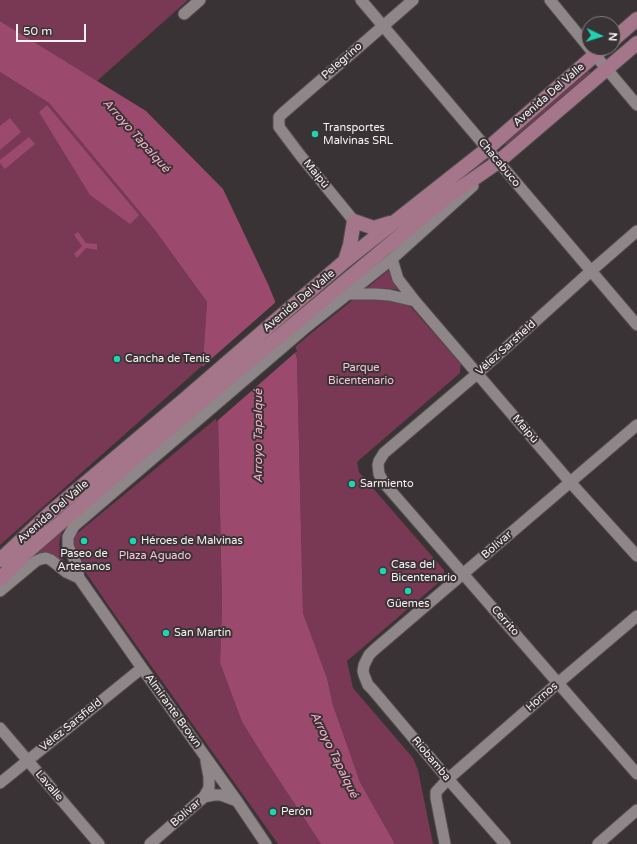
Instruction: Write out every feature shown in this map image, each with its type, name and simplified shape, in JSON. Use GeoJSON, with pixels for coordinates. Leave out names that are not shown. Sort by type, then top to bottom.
{"type":"FeatureCollection","features":[{"type":"Feature","properties":{"kind":"main road"},"geometry":{"type":"LineString","coordinates":[[621,33],[637,19]]}},
{"type":"Feature","properties":{"kind":"main road","name":"Avenida Del Valle"},"geometry":{"type":"LineString","coordinates":[[0,560],[50,513],[192,409],[300,325],[443,200],[498,162],[637,43]]}},
{"type":"Feature","properties":{"kind":"main road","name":"Avenida Del Valle"},"geometry":{"type":"LineString","coordinates":[[0,579],[27,552],[192,409],[289,309],[345,262],[487,149],[594,56]]}},
{"type":"Feature","properties":{"kind":"main road"},"geometry":{"type":"LineString","coordinates":[[345,262],[350,245],[354,221],[374,228],[395,222]]}},
{"type":"Feature","properties":{"kind":"street"},"geometry":{"type":"LineString","coordinates":[[184,14],[200,0]]}},
{"type":"Feature","properties":{"kind":"street","name":"Chacabuco"},"geometry":{"type":"LineString","coordinates":[[361,0],[637,325]]}},
{"type":"Feature","properties":{"kind":"street","name":"Pelegrino"},"geometry":{"type":"LineString","coordinates":[[279,127],[279,118],[283,113],[413,0]]}},
{"type":"Feature","properties":{"kind":"street"},"geometry":{"type":"LineString","coordinates":[[550,0],[581,33]]}},
{"type":"Feature","properties":{"kind":"street"},"geometry":{"type":"LineString","coordinates":[[601,56],[606,69],[637,104]]}},
{"type":"Feature","properties":{"kind":"street","name":"Maipú"},"geometry":{"type":"LineString","coordinates":[[279,127],[354,221]]}},
{"type":"Feature","properties":{"kind":"street","name":"Avenida Del Valle"},"geometry":{"type":"LineString","coordinates":[[300,325],[348,294],[392,259],[498,162]]}},
{"type":"Feature","properties":{"kind":"street","name":"Vélez Sarsfield"},"geometry":{"type":"LineString","coordinates":[[378,466],[384,453],[478,373],[590,271],[637,232]]}},
{"type":"Feature","properties":{"kind":"street","name":"Maipú"},"geometry":{"type":"LineString","coordinates":[[392,259],[398,279],[415,301],[570,482],[637,556]]}},
{"type":"Feature","properties":{"kind":"street"},"geometry":{"type":"LineString","coordinates":[[348,294],[389,295],[415,301]]}},
{"type":"Feature","properties":{"kind":"street","name":"Avenida Del Valle"},"geometry":{"type":"LineString","coordinates":[[79,578],[76,563],[68,546],[70,531],[192,409]]}},
{"type":"Feature","properties":{"kind":"street","name":"Bolívar"},"geometry":{"type":"LineString","coordinates":[[363,670],[366,660],[374,650],[637,425]]}},
{"type":"Feature","properties":{"kind":"street","name":"Cerrito"},"geometry":{"type":"LineString","coordinates":[[378,466],[379,474],[384,483],[637,774]]}},
{"type":"Feature","properties":{"kind":"street"},"geometry":{"type":"LineString","coordinates":[[0,591],[36,561],[46,558],[51,560],[66,572],[79,578]]}},
{"type":"Feature","properties":{"kind":"street","name":"Almirante Brown"},"geometry":{"type":"LineString","coordinates":[[79,578],[237,800],[266,844]]}},
{"type":"Feature","properties":{"kind":"street","name":"Hornos"},"geometry":{"type":"LineString","coordinates":[[445,844],[436,792],[448,779],[558,682],[637,616]]}},
{"type":"Feature","properties":{"kind":"street","name":"Vélez Sarsfield"},"geometry":{"type":"LineString","coordinates":[[0,782],[142,668]]}},
{"type":"Feature","properties":{"kind":"street","name":"Riobamba"},"geometry":{"type":"LineString","coordinates":[[363,670],[366,680],[372,689],[505,844]]}},
{"type":"Feature","properties":{"kind":"street","name":"Lavalle"},"geometry":{"type":"LineString","coordinates":[[0,728],[99,844]]}},
{"type":"Feature","properties":{"kind":"street"},"geometry":{"type":"LineString","coordinates":[[204,798],[209,788],[209,777],[205,755]]}},
{"type":"Feature","properties":{"kind":"street"},"geometry":{"type":"LineString","coordinates":[[204,798],[214,795],[221,795],[237,800]]}},
{"type":"Feature","properties":{"kind":"street","name":"Bolívar"},"geometry":{"type":"LineString","coordinates":[[150,844],[204,798]]}},
{"type":"Feature","properties":{"kind":"street"},"geometry":{"type":"LineString","coordinates":[[598,844],[637,810]]}},
{"type":"Feature","properties":{"kind":"green space"},"geometry":{"type":"Polygon","coordinates":[[[0,0],[188,0],[97,81],[0,21],[0,0]]]}},
{"type":"Feature","properties":{"kind":"green space"},"geometry":{"type":"Polygon","coordinates":[[[589,71],[590,73],[506,145],[504,143],[589,71]]]}},
{"type":"Feature","properties":{"kind":"green space"},"geometry":{"type":"Polygon","coordinates":[[[0,72],[49,103],[154,229],[207,302],[203,365],[0,545],[0,72]]]}},
{"type":"Feature","properties":{"kind":"green space"},"geometry":{"type":"Polygon","coordinates":[[[484,156],[486,159],[297,314],[295,311],[484,156]]]}},
{"type":"Feature","properties":{"kind":"green space"},"geometry":{"type":"Polygon","coordinates":[[[391,268],[399,290],[367,288],[391,268]]]}},
{"type":"Feature","properties":{"kind":"green space","name":"Parque Bicentenario"},"geometry":{"type":"Polygon","coordinates":[[[379,297],[409,305],[461,364],[460,373],[357,462],[359,472],[444,570],[444,578],[347,661],[353,688],[413,758],[418,770],[433,844],[395,844],[360,782],[333,705],[327,678],[303,613],[297,359],[294,348],[354,299],[379,297]]]}},
{"type":"Feature","properties":{"kind":"green space","name":"Plaza Aguado"},"geometry":{"type":"Polygon","coordinates":[[[218,417],[222,607],[220,663],[242,722],[321,844],[278,844],[82,567],[71,542],[74,536],[218,417]]]}},
{"type":"Feature","properties":{"kind":"green space"},"geometry":{"type":"Polygon","coordinates":[[[63,530],[59,545],[65,566],[49,555],[42,553],[36,555],[17,571],[34,550],[63,530]]]}},
{"type":"Feature","properties":{"kind":"water","name":"Arroyo Tapalqué"},"geometry":{"type":"Polygon","coordinates":[[[0,21],[146,111],[223,189],[268,284],[297,359],[303,613],[327,678],[333,705],[360,782],[395,844],[321,844],[242,722],[220,663],[222,607],[218,417],[202,376],[207,302],[154,229],[49,103],[0,72],[0,21]]]}},
{"type":"Feature","properties":{"kind":"water"},"geometry":{"type":"Polygon","coordinates":[[[47,105],[139,215],[130,224],[90,195],[39,112],[47,105]]]}},
{"type":"Feature","properties":{"kind":"water"},"geometry":{"type":"Polygon","coordinates":[[[10,118],[21,132],[0,150],[0,126],[10,118]]]}},
{"type":"Feature","properties":{"kind":"water"},"geometry":{"type":"Polygon","coordinates":[[[29,137],[35,144],[5,169],[0,163],[0,160],[29,137]]]}},
{"type":"Feature","properties":{"kind":"water"},"geometry":{"type":"Polygon","coordinates":[[[78,232],[86,243],[97,244],[97,250],[86,248],[77,258],[74,254],[82,246],[74,235],[78,232]]]}},
{"type":"Feature","properties":{"kind":"pier"},"geometry":{"type":"Polygon","coordinates":[[[277,301],[297,351],[216,422],[216,417],[200,376],[201,368],[277,301]]]}},
{"type":"Feature","properties":{"kind":"place","name":"Transportes Malvinas SRL"},"geometry":{"type":"Point","coordinates":[315,134]}},
{"type":"Feature","properties":{"kind":"place","name":"Cancha de Tenis"},"geometry":{"type":"Point","coordinates":[117,359]}},
{"type":"Feature","properties":{"kind":"place","name":"Sarmiento"},"geometry":{"type":"Point","coordinates":[352,484]}},
{"type":"Feature","properties":{"kind":"place","name":"Paseo de Artesanos"},"geometry":{"type":"Point","coordinates":[84,541]}},
{"type":"Feature","properties":{"kind":"place","name":"Héroes de Malvinas"},"geometry":{"type":"Point","coordinates":[133,541]}},
{"type":"Feature","properties":{"kind":"place","name":"Casa del Bicentenario"},"geometry":{"type":"Point","coordinates":[383,571]}},
{"type":"Feature","properties":{"kind":"place","name":"Güemes"},"geometry":{"type":"Point","coordinates":[408,591]}},
{"type":"Feature","properties":{"kind":"place","name":"San Martín"},"geometry":{"type":"Point","coordinates":[166,633]}},
{"type":"Feature","properties":{"kind":"place","name":"Perón"},"geometry":{"type":"Point","coordinates":[273,812]}}]}
